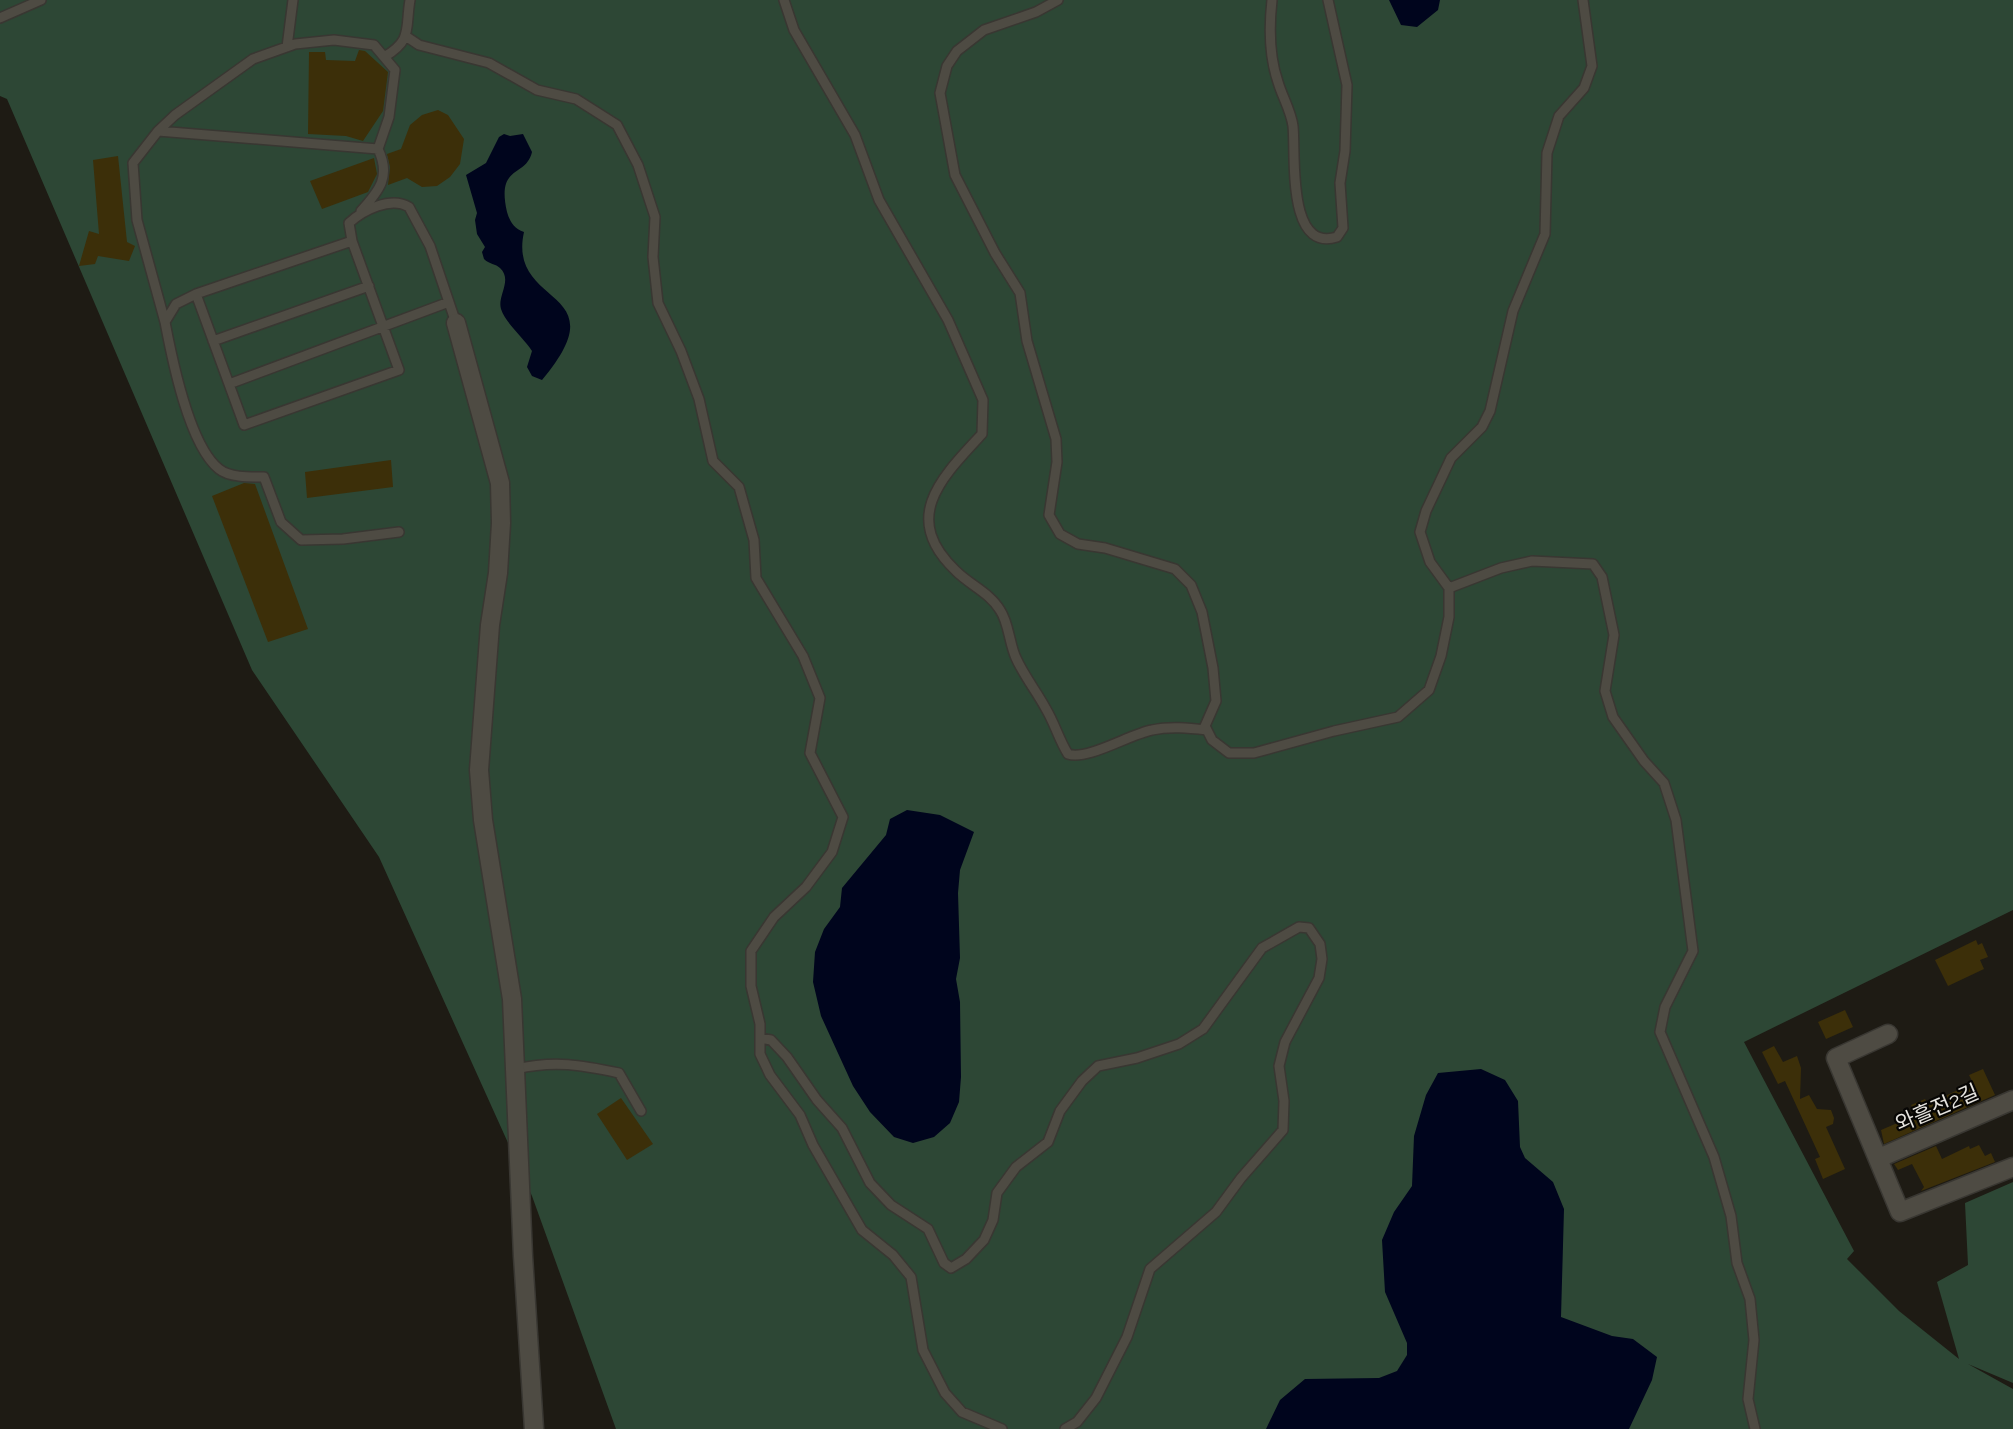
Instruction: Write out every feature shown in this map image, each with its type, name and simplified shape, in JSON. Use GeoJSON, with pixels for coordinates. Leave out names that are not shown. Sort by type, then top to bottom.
{"type":"FeatureCollection","features":[{"type":"Feature","properties":{"kind":"street"},"geometry":{"type":"LineString","coordinates":[[456,323],[500,483],[499,563],[490,625],[479,770],[483,820],[512,999],[523,1256],[534,1429]]}},
{"type":"Feature","properties":{"kind":"street","name":"와흘전2길"},"geometry":{"type":"LineString","coordinates":[[1888,1034],[1836,1058],[1900,1212],[2013,1167]]}},
{"type":"Feature","properties":{"kind":"street","name":"와흘전2길"},"geometry":{"type":"LineString","coordinates":[[1879,1158],[2013,1100]]}},
{"type":"Feature","properties":{"kind":"lane"},"geometry":{"type":"LineString","coordinates":[[0,18],[41,0]]}},
{"type":"Feature","properties":{"kind":"lane"},"geometry":{"type":"LineString","coordinates":[[287,47],[293,0]]}},
{"type":"Feature","properties":{"kind":"lane"},"geometry":{"type":"LineString","coordinates":[[384,57],[398,49],[407,37],[410,0]]}},
{"type":"Feature","properties":{"kind":"lane"},"geometry":{"type":"LineString","coordinates":[[784,0],[794,30],[855,135],[879,200],[948,320],[983,399],[982,434],[965,452],[929,501],[927,521],[932,539],[956,572],[984,592],[1001,610],[1016,657],[1047,710],[1068,754],[1073,756],[1085,754],[1151,730],[1186,727],[1207,730]]}},
{"type":"Feature","properties":{"kind":"lane"},"geometry":{"type":"LineString","coordinates":[[1058,0],[1036,12],[984,30],[957,51],[947,66],[940,93],[954,175],[995,253],[1020,293],[1027,341],[1056,439],[1057,462],[1049,515],[1060,534],[1078,544],[1105,548],[1175,569],[1191,585],[1202,612],[1213,668],[1216,701],[1205,726],[1212,740],[1229,753],[1254,753],[1334,731],[1398,717],[1429,690],[1441,656],[1449,617],[1449,588],[1430,562],[1420,532],[1425,512],[1451,458],[1482,427],[1490,411],[1513,311],[1545,234],[1547,153],[1559,116],[1584,88],[1592,66],[1583,0]]}},
{"type":"Feature","properties":{"kind":"lane"},"geometry":{"type":"LineString","coordinates":[[1272,0],[1268,29],[1277,80],[1293,123],[1296,197],[1310,231],[1314,236],[1328,240],[1337,237],[1343,228],[1340,183],[1345,151],[1347,85],[1328,0]]}},
{"type":"Feature","properties":{"kind":"lane"},"geometry":{"type":"LineString","coordinates":[[407,37],[419,45],[489,63],[537,90],[576,99],[617,125],[638,165],[655,217],[653,257],[658,303],[681,351],[699,399],[713,461],[739,487],[754,540],[756,578],[803,656],[820,698],[810,753],[843,817],[832,852],[806,887],[774,917],[751,951],[751,986],[760,1024],[760,1054],[770,1075],[800,1115],[813,1145],[862,1230],[893,1255],[911,1277],[924,1350],[945,1393],[962,1412],[1002,1429]]}},
{"type":"Feature","properties":{"kind":"lane"},"geometry":{"type":"LineString","coordinates":[[196,294],[244,425],[399,370],[352,241],[349,223],[379,192],[385,165],[378,149],[389,117],[395,70],[374,45],[334,40],[287,47],[253,58],[174,115],[133,163],[137,220],[165,322],[170,351],[196,439],[219,470],[246,477],[264,477],[281,522],[301,540],[343,539],[399,532]]}},
{"type":"Feature","properties":{"kind":"lane"},"geometry":{"type":"LineString","coordinates":[[158,131],[378,149]]}},
{"type":"Feature","properties":{"kind":"lane"},"geometry":{"type":"LineString","coordinates":[[360,213],[394,202],[409,207],[430,246],[456,323]]}},
{"type":"Feature","properties":{"kind":"lane"},"geometry":{"type":"LineString","coordinates":[[165,322],[176,304],[196,294],[352,241]]}},
{"type":"Feature","properties":{"kind":"lane"},"geometry":{"type":"LineString","coordinates":[[213,341],[369,286]]}},
{"type":"Feature","properties":{"kind":"lane"},"geometry":{"type":"LineString","coordinates":[[229,384],[449,302]]}},
{"type":"Feature","properties":{"kind":"lane"},"geometry":{"type":"LineString","coordinates":[[1449,588],[1501,568],[1532,561],[1593,564],[1602,577],[1614,635],[1605,691],[1613,717],[1644,761],[1664,783],[1676,820],[1693,951],[1665,1007],[1660,1032],[1714,1157],[1731,1216],[1737,1263],[1750,1299],[1754,1340],[1748,1399],[1755,1429]]}},
{"type":"Feature","properties":{"kind":"lane"},"geometry":{"type":"LineString","coordinates":[[760,1038],[771,1040],[787,1057],[817,1100],[842,1128],[870,1183],[891,1205],[928,1228],[944,1263],[951,1268],[966,1259],[984,1240],[993,1220],[997,1193],[1016,1167],[1048,1142],[1060,1111],[1082,1081],[1098,1066],[1137,1059],[1179,1044],[1203,1029],[1262,948],[1299,927],[1309,928],[1320,944],[1322,959],[1319,978],[1285,1042],[1279,1066],[1284,1101],[1283,1130],[1241,1178],[1216,1212],[1150,1269],[1127,1337],[1095,1398],[1077,1422],[1065,1429]]}},
{"type":"Feature","properties":{"kind":"lane"},"geometry":{"type":"LineString","coordinates":[[516,1068],[544,1063],[578,1065],[620,1073],[641,1111]]}},
{"type":"Feature","properties":{"kind":"green space"},"geometry":{"type":"Polygon","coordinates":[[[0,0],[2013,0],[2013,910],[1744,1042],[1854,1251],[1847,1259],[1899,1311],[1959,1359],[1937,1282],[1968,1265],[1965,1203],[2013,1182],[2013,1383],[1968,1364],[2013,1389],[2013,1429],[616,1429],[532,1196],[379,857],[252,670],[7,99],[0,96],[0,0]]]}},
{"type":"Feature","properties":{"kind":"water"},"geometry":{"type":"Polygon","coordinates":[[[1389,0],[1440,0],[1438,10],[1417,27],[1401,25],[1389,0]]]}},
{"type":"Feature","properties":{"kind":"water"},"geometry":{"type":"Polygon","coordinates":[[[504,134],[510,136],[523,134],[532,152],[529,160],[508,179],[505,186],[508,216],[515,227],[524,232],[523,257],[531,274],[567,312],[570,328],[563,350],[542,380],[532,376],[527,367],[532,351],[501,309],[505,283],[504,273],[500,268],[484,259],[482,252],[485,247],[477,234],[475,220],[477,213],[466,175],[486,163],[499,137],[504,134]]]}},
{"type":"Feature","properties":{"kind":"water"},"geometry":{"type":"Polygon","coordinates":[[[907,810],[940,815],[974,832],[960,870],[958,893],[960,958],[956,979],[960,1002],[959,1102],[950,1123],[934,1137],[913,1143],[894,1137],[870,1112],[853,1086],[821,1016],[813,982],[815,952],[824,929],[840,907],[842,888],[886,835],[890,819],[907,810]]]}},
{"type":"Feature","properties":{"kind":"water"},"geometry":{"type":"Polygon","coordinates":[[[1481,1069],[1505,1080],[1518,1101],[1520,1147],[1525,1158],[1553,1182],[1564,1209],[1561,1317],[1612,1336],[1633,1339],[1657,1357],[1652,1380],[1629,1429],[1266,1429],[1280,1400],[1305,1379],[1379,1378],[1397,1371],[1407,1355],[1407,1343],[1385,1292],[1382,1240],[1394,1212],[1412,1186],[1414,1136],[1426,1095],[1438,1073],[1481,1069]]]}},
{"type":"Feature","properties":{"kind":"building"},"geometry":{"type":"Polygon","coordinates":[[[359,50],[365,51],[388,72],[383,111],[363,141],[346,136],[308,134],[309,52],[325,52],[326,60],[355,61],[359,50]]]}},
{"type":"Feature","properties":{"kind":"building"},"geometry":{"type":"Polygon","coordinates":[[[438,110],[448,115],[464,139],[460,164],[450,177],[437,186],[422,187],[407,178],[388,185],[390,167],[387,154],[401,149],[410,125],[422,115],[438,110]]]}},
{"type":"Feature","properties":{"kind":"building"},"geometry":{"type":"Polygon","coordinates":[[[118,156],[127,242],[135,246],[129,261],[98,256],[95,264],[79,266],[89,231],[99,234],[93,160],[118,156]]]}},
{"type":"Feature","properties":{"kind":"building"},"geometry":{"type":"Polygon","coordinates":[[[374,158],[377,174],[368,192],[322,209],[310,181],[374,158]]]}},
{"type":"Feature","properties":{"kind":"building"},"geometry":{"type":"Polygon","coordinates":[[[391,460],[393,487],[307,498],[305,472],[391,460]]]}},
{"type":"Feature","properties":{"kind":"building"},"geometry":{"type":"Polygon","coordinates":[[[244,483],[255,484],[308,629],[268,642],[212,496],[244,483]]]}},
{"type":"Feature","properties":{"kind":"building"},"geometry":{"type":"Polygon","coordinates":[[[1976,940],[1978,945],[1982,943],[1988,957],[1980,960],[1984,969],[1948,986],[1935,960],[1976,940]]]}},
{"type":"Feature","properties":{"kind":"building"},"geometry":{"type":"Polygon","coordinates":[[[1845,1010],[1853,1027],[1826,1039],[1818,1022],[1845,1010]]]}},
{"type":"Feature","properties":{"kind":"building"},"geometry":{"type":"Polygon","coordinates":[[[1774,1046],[1783,1062],[1797,1056],[1801,1068],[1800,1099],[1809,1095],[1817,1109],[1831,1110],[1834,1118],[1833,1124],[1826,1127],[1845,1169],[1823,1179],[1815,1159],[1820,1157],[1785,1081],[1778,1084],[1762,1052],[1774,1046]]]}},
{"type":"Feature","properties":{"kind":"building"},"geometry":{"type":"Polygon","coordinates":[[[1983,1069],[1995,1095],[1884,1144],[1881,1130],[1916,1115],[1911,1105],[1925,1099],[1928,1104],[1973,1083],[1969,1075],[1983,1069]]]}},
{"type":"Feature","properties":{"kind":"building"},"geometry":{"type":"Polygon","coordinates":[[[621,1098],[653,1144],[627,1160],[597,1114],[621,1098]]]}},
{"type":"Feature","properties":{"kind":"building"},"geometry":{"type":"Polygon","coordinates":[[[1979,1145],[1985,1156],[1991,1153],[1995,1162],[1921,1191],[1924,1187],[1912,1164],[1898,1170],[1894,1164],[1936,1146],[1942,1159],[1969,1146],[1970,1149],[1979,1145]]]}}]}
